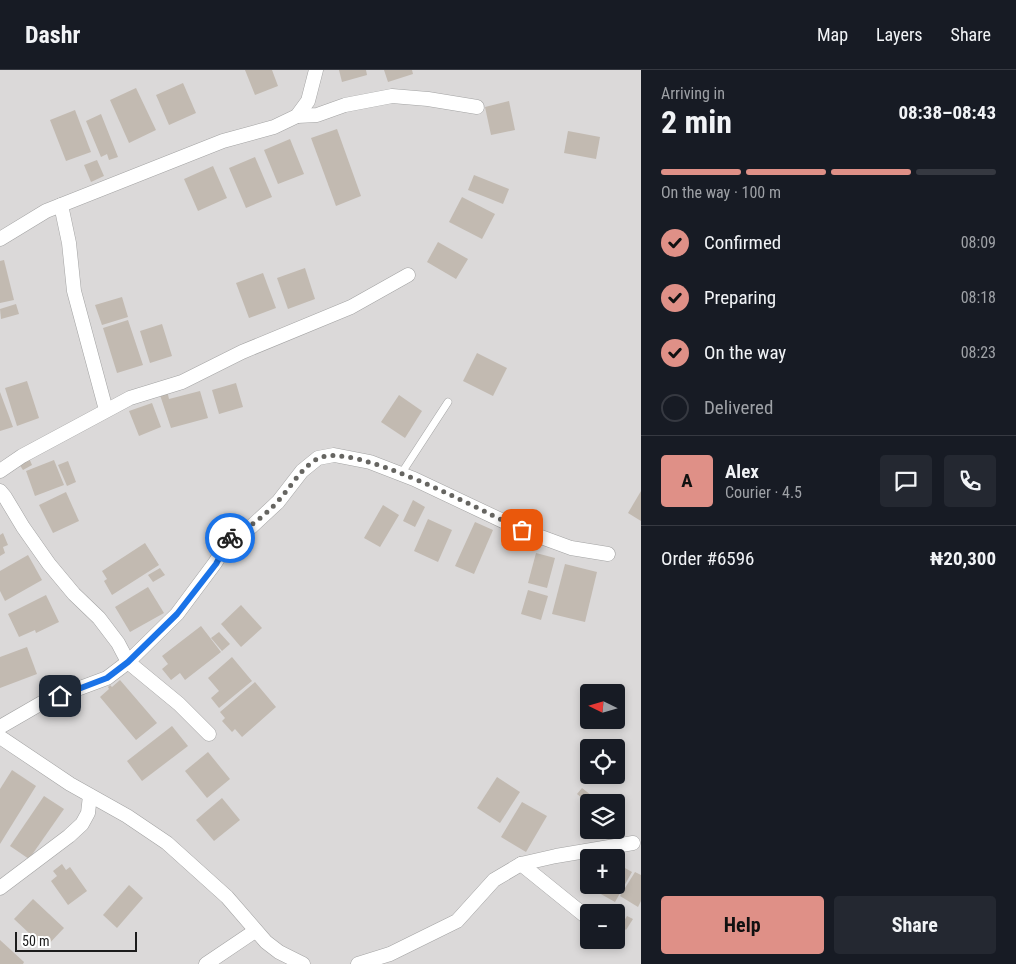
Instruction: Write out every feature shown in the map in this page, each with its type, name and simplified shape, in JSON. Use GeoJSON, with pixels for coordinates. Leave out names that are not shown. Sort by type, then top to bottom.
{"type":"FeatureCollection","features":[{"type":"Feature","properties":{"kind":"street"},"geometry":{"type":"LineString","coordinates":[[297,116],[308,101],[316,70]]}},
{"type":"Feature","properties":{"kind":"street"},"geometry":{"type":"LineString","coordinates":[[0,239],[46,211],[222,141],[274,127],[297,116],[317,115],[346,105],[392,96],[428,99],[477,107]]}},
{"type":"Feature","properties":{"kind":"street"},"geometry":{"type":"LineString","coordinates":[[61,205],[69,243],[74,291],[106,410]]}},
{"type":"Feature","properties":{"kind":"street"},"geometry":{"type":"LineString","coordinates":[[0,471],[22,456],[130,398],[182,382],[242,352],[351,307],[408,275]]}},
{"type":"Feature","properties":{"kind":"street"},"geometry":{"type":"LineString","coordinates":[[0,727],[45,701],[107,678],[128,662],[177,614],[216,564],[230,539],[251,527],[278,502],[302,471],[318,458],[334,455],[370,462],[454,497],[522,530],[571,548],[608,554]]}},
{"type":"Feature","properties":{"kind":"street"},"geometry":{"type":"LineString","coordinates":[[0,491],[49,564],[74,594],[98,618],[118,643],[128,662],[180,704],[209,734]]}},
{"type":"Feature","properties":{"kind":"street"},"geometry":{"type":"LineString","coordinates":[[0,737],[70,784],[127,816],[167,843],[227,897],[266,942],[279,952],[302,964]]}},
{"type":"Feature","properties":{"kind":"street"},"geometry":{"type":"LineString","coordinates":[[0,888],[82,824],[88,813],[90,796]]}},
{"type":"Feature","properties":{"kind":"street"},"geometry":{"type":"LineString","coordinates":[[358,964],[390,954],[457,921],[494,880],[521,864],[633,843]]}},
{"type":"Feature","properties":{"kind":"street"},"geometry":{"type":"LineString","coordinates":[[521,864],[580,912]]}},
{"type":"Feature","properties":{"kind":"street"},"geometry":{"type":"LineString","coordinates":[[206,964],[256,931]]}},
{"type":"Feature","properties":{"kind":"lane"},"geometry":{"type":"LineString","coordinates":[[401,474],[448,402]]}},
{"type":"Feature","properties":{"kind":"shaded area"},"geometry":{"type":"Polygon","coordinates":[[[0,70],[641,70],[641,964],[0,964],[0,70]]]}},
{"type":"Feature","properties":{"kind":"building"},"geometry":{"type":"Polygon","coordinates":[[[245,70],[272,70],[278,86],[255,95],[245,70]]]}},
{"type":"Feature","properties":{"kind":"building"},"geometry":{"type":"Polygon","coordinates":[[[339,70],[366,70],[367,75],[342,82],[339,70]]]}},
{"type":"Feature","properties":{"kind":"building"},"geometry":{"type":"Polygon","coordinates":[[[384,70],[412,70],[413,74],[388,82],[384,70]]]}},
{"type":"Feature","properties":{"kind":"building"},"geometry":{"type":"Polygon","coordinates":[[[183,83],[196,113],[169,125],[156,95],[183,83]]]}},
{"type":"Feature","properties":{"kind":"building"},"geometry":{"type":"Polygon","coordinates":[[[136,88],[156,130],[129,143],[110,100],[136,88]]]}},
{"type":"Feature","properties":{"kind":"building"},"geometry":{"type":"Polygon","coordinates":[[[509,101],[515,130],[491,135],[485,107],[509,101]]]}},
{"type":"Feature","properties":{"kind":"building"},"geometry":{"type":"Polygon","coordinates":[[[75,110],[91,152],[66,161],[50,120],[75,110]]]}},
{"type":"Feature","properties":{"kind":"building"},"geometry":{"type":"Polygon","coordinates":[[[101,114],[118,157],[109,160],[107,154],[101,157],[86,121],[101,114]]]}},
{"type":"Feature","properties":{"kind":"building"},"geometry":{"type":"Polygon","coordinates":[[[337,129],[361,196],[336,206],[311,138],[337,129]]]}},
{"type":"Feature","properties":{"kind":"building"},"geometry":{"type":"Polygon","coordinates":[[[568,131],[600,137],[596,159],[564,153],[568,131]]]}},
{"type":"Feature","properties":{"kind":"building"},"geometry":{"type":"Polygon","coordinates":[[[290,139],[304,174],[278,184],[264,150],[290,139]]]}},
{"type":"Feature","properties":{"kind":"building"},"geometry":{"type":"Polygon","coordinates":[[[255,157],[272,197],[246,208],[229,168],[255,157]]]}},
{"type":"Feature","properties":{"kind":"building"},"geometry":{"type":"Polygon","coordinates":[[[97,160],[104,176],[91,182],[84,165],[97,160]]]}},
{"type":"Feature","properties":{"kind":"building"},"geometry":{"type":"Polygon","coordinates":[[[213,166],[227,198],[198,211],[184,179],[213,166]]]}},
{"type":"Feature","properties":{"kind":"building"},"geometry":{"type":"Polygon","coordinates":[[[474,175],[509,189],[503,204],[468,190],[474,175]]]}},
{"type":"Feature","properties":{"kind":"building"},"geometry":{"type":"Polygon","coordinates":[[[462,197],[495,214],[482,239],[449,222],[462,197]]]}},
{"type":"Feature","properties":{"kind":"building"},"geometry":{"type":"Polygon","coordinates":[[[438,242],[468,259],[456,279],[427,262],[438,242]]]}},
{"type":"Feature","properties":{"kind":"building"},"geometry":{"type":"Polygon","coordinates":[[[4,260],[14,300],[0,303],[0,261],[4,260]]]}},
{"type":"Feature","properties":{"kind":"building"},"geometry":{"type":"Polygon","coordinates":[[[305,268],[315,299],[288,309],[277,278],[305,268]]]}},
{"type":"Feature","properties":{"kind":"building"},"geometry":{"type":"Polygon","coordinates":[[[263,273],[276,308],[249,318],[236,283],[263,273]]]}},
{"type":"Feature","properties":{"kind":"building"},"geometry":{"type":"Polygon","coordinates":[[[122,297],[128,317],[102,325],[95,305],[122,297]]]}},
{"type":"Feature","properties":{"kind":"building"},"geometry":{"type":"Polygon","coordinates":[[[16,304],[19,314],[1,319],[0,309],[16,304]]]}},
{"type":"Feature","properties":{"kind":"building"},"geometry":{"type":"Polygon","coordinates":[[[128,320],[143,365],[117,373],[103,328],[128,320]]]}},
{"type":"Feature","properties":{"kind":"building"},"geometry":{"type":"Polygon","coordinates":[[[162,324],[172,356],[150,363],[140,331],[162,324]]]}},
{"type":"Feature","properties":{"kind":"building"},"geometry":{"type":"Polygon","coordinates":[[[477,353],[507,368],[493,396],[463,381],[477,353]]]}},
{"type":"Feature","properties":{"kind":"building"},"geometry":{"type":"Polygon","coordinates":[[[27,381],[39,418],[17,426],[5,388],[27,381]]]}},
{"type":"Feature","properties":{"kind":"building"},"geometry":{"type":"Polygon","coordinates":[[[236,383],[243,407],[219,414],[212,390],[236,383]]]}},
{"type":"Feature","properties":{"kind":"building"},"geometry":{"type":"Polygon","coordinates":[[[167,390],[169,399],[200,391],[208,418],[171,428],[159,392],[167,390]]]}},
{"type":"Feature","properties":{"kind":"building"},"geometry":{"type":"Polygon","coordinates":[[[0,392],[13,427],[0,431],[0,392]]]}},
{"type":"Feature","properties":{"kind":"building"},"geometry":{"type":"Polygon","coordinates":[[[399,395],[422,411],[405,438],[381,422],[399,395]]]}},
{"type":"Feature","properties":{"kind":"building"},"geometry":{"type":"Polygon","coordinates":[[[152,403],[161,427],[139,436],[129,411],[152,403]]]}},
{"type":"Feature","properties":{"kind":"building"},"geometry":{"type":"Polygon","coordinates":[[[29,458],[32,465],[23,470],[19,464],[29,458]]]}},
{"type":"Feature","properties":{"kind":"building"},"geometry":{"type":"Polygon","coordinates":[[[54,460],[64,485],[35,496],[26,471],[54,460]]]}},
{"type":"Feature","properties":{"kind":"building"},"geometry":{"type":"Polygon","coordinates":[[[68,461],[76,482],[67,486],[58,465],[68,461]]]}},
{"type":"Feature","properties":{"kind":"building"},"geometry":{"type":"Polygon","coordinates":[[[641,491],[641,521],[628,513],[641,491]]]}},
{"type":"Feature","properties":{"kind":"building"},"geometry":{"type":"Polygon","coordinates":[[[66,492],[79,521],[53,533],[39,505],[66,492]]]}},
{"type":"Feature","properties":{"kind":"building"},"geometry":{"type":"Polygon","coordinates":[[[413,500],[425,507],[415,527],[403,521],[413,500]]]}},
{"type":"Feature","properties":{"kind":"building"},"geometry":{"type":"Polygon","coordinates":[[[383,505],[399,515],[380,547],[364,538],[383,505]]]}},
{"type":"Feature","properties":{"kind":"building"},"geometry":{"type":"Polygon","coordinates":[[[428,519],[452,530],[438,562],[414,551],[428,519]]]}},
{"type":"Feature","properties":{"kind":"building"},"geometry":{"type":"Polygon","coordinates":[[[475,522],[493,530],[474,574],[455,566],[475,522]]]}},
{"type":"Feature","properties":{"kind":"building"},"geometry":{"type":"Polygon","coordinates":[[[3,533],[8,545],[3,547],[5,553],[0,556],[0,535],[3,533]]]}},
{"type":"Feature","properties":{"kind":"building"},"geometry":{"type":"Polygon","coordinates":[[[145,543],[159,565],[112,595],[104,581],[107,579],[102,571],[145,543]]]}},
{"type":"Feature","properties":{"kind":"building"},"geometry":{"type":"Polygon","coordinates":[[[536,553],[555,558],[547,588],[528,583],[536,553]]]}},
{"type":"Feature","properties":{"kind":"building"},"geometry":{"type":"Polygon","coordinates":[[[28,555],[42,580],[5,601],[0,591],[0,571],[28,555]]]}},
{"type":"Feature","properties":{"kind":"building"},"geometry":{"type":"Polygon","coordinates":[[[565,564],[597,572],[585,622],[552,614],[565,564]]]}},
{"type":"Feature","properties":{"kind":"building"},"geometry":{"type":"Polygon","coordinates":[[[160,568],[165,575],[153,582],[148,575],[160,568]]]}},
{"type":"Feature","properties":{"kind":"building"},"geometry":{"type":"Polygon","coordinates":[[[148,587],[164,613],[130,632],[115,607],[148,587]]]}},
{"type":"Feature","properties":{"kind":"building"},"geometry":{"type":"Polygon","coordinates":[[[528,590],[548,596],[541,620],[521,614],[528,590]]]}},
{"type":"Feature","properties":{"kind":"building"},"geometry":{"type":"Polygon","coordinates":[[[46,595],[59,622],[36,633],[35,630],[19,637],[8,614],[46,595]]]}},
{"type":"Feature","properties":{"kind":"building"},"geometry":{"type":"Polygon","coordinates":[[[241,605],[262,628],[241,647],[221,624],[241,605]]]}},
{"type":"Feature","properties":{"kind":"building"},"geometry":{"type":"Polygon","coordinates":[[[201,626],[221,652],[185,680],[180,673],[171,680],[162,669],[168,664],[162,656],[201,626]]]}},
{"type":"Feature","properties":{"kind":"building"},"geometry":{"type":"Polygon","coordinates":[[[219,632],[230,644],[222,651],[211,638],[219,632]]]}},
{"type":"Feature","properties":{"kind":"building"},"geometry":{"type":"Polygon","coordinates":[[[27,647],[37,674],[0,688],[0,657],[27,647]]]}},
{"type":"Feature","properties":{"kind":"building"},"geometry":{"type":"Polygon","coordinates":[[[232,657],[252,681],[219,708],[211,698],[219,691],[208,678],[232,657]]]}},
{"type":"Feature","properties":{"kind":"building"},"geometry":{"type":"Polygon","coordinates":[[[120,680],[157,723],[136,740],[100,697],[109,689],[110,685],[112,687],[120,680]]]}},
{"type":"Feature","properties":{"kind":"building"},"geometry":{"type":"Polygon","coordinates":[[[255,682],[276,707],[242,737],[235,729],[232,732],[222,721],[225,718],[220,712],[255,682]]]}},
{"type":"Feature","properties":{"kind":"building"},"geometry":{"type":"Polygon","coordinates":[[[172,726],[188,746],[142,781],[127,761],[172,726]]]}},
{"type":"Feature","properties":{"kind":"building"},"geometry":{"type":"Polygon","coordinates":[[[208,752],[230,779],[207,798],[185,771],[208,752]]]}},
{"type":"Feature","properties":{"kind":"building"},"geometry":{"type":"Polygon","coordinates":[[[12,770],[36,786],[0,844],[0,789],[12,770]]]}},
{"type":"Feature","properties":{"kind":"building"},"geometry":{"type":"Polygon","coordinates":[[[497,777],[520,792],[500,823],[477,808],[497,777]]]}},
{"type":"Feature","properties":{"kind":"building"},"geometry":{"type":"Polygon","coordinates":[[[582,788],[590,794],[580,794],[580,796],[577,794],[582,788]]]}},
{"type":"Feature","properties":{"kind":"building"},"geometry":{"type":"Polygon","coordinates":[[[44,796],[64,809],[29,859],[10,846],[44,796]]]}},
{"type":"Feature","properties":{"kind":"building"},"geometry":{"type":"Polygon","coordinates":[[[222,798],[240,820],[214,841],[196,820],[222,798]]]}},
{"type":"Feature","properties":{"kind":"building"},"geometry":{"type":"Polygon","coordinates":[[[522,802],[547,816],[526,852],[501,837],[522,802]]]}},
{"type":"Feature","properties":{"kind":"building"},"geometry":{"type":"Polygon","coordinates":[[[62,864],[66,870],[70,867],[87,891],[68,905],[51,881],[57,876],[53,871],[62,864]]]}},
{"type":"Feature","properties":{"kind":"building"},"geometry":{"type":"Polygon","coordinates":[[[625,868],[632,872],[625,884],[625,868]]]}},
{"type":"Feature","properties":{"kind":"building"},"geometry":{"type":"Polygon","coordinates":[[[635,872],[641,875],[641,901],[638,907],[620,896],[625,894],[625,888],[635,872]]]}},
{"type":"Feature","properties":{"kind":"building"},"geometry":{"type":"Polygon","coordinates":[[[129,885],[143,898],[117,928],[103,915],[129,885]]]}},
{"type":"Feature","properties":{"kind":"building"},"geometry":{"type":"Polygon","coordinates":[[[601,894],[620,894],[615,902],[601,894]]]}},
{"type":"Feature","properties":{"kind":"building"},"geometry":{"type":"Polygon","coordinates":[[[33,899],[64,928],[45,948],[14,919],[33,899]]]}},
{"type":"Feature","properties":{"kind":"building"},"geometry":{"type":"Polygon","coordinates":[[[627,916],[633,919],[626,930],[625,929],[627,916]]]}},
{"type":"Feature","properties":{"kind":"building"},"geometry":{"type":"Polygon","coordinates":[[[0,940],[24,962],[23,964],[0,964],[0,940]]]}},
{"type":"Feature","properties":{"kind":"way so far"},"geometry":{"type":"LineString","coordinates":[[230,538],[251,527],[278,502],[302,471],[318,458],[334,455],[370,462],[414,479],[522,530]]}},
{"type":"Feature","properties":{"kind":"route"},"geometry":{"type":"LineString","coordinates":[[60,696],[107,678],[128,662],[177,614],[216,564],[230,538]]}}]}
